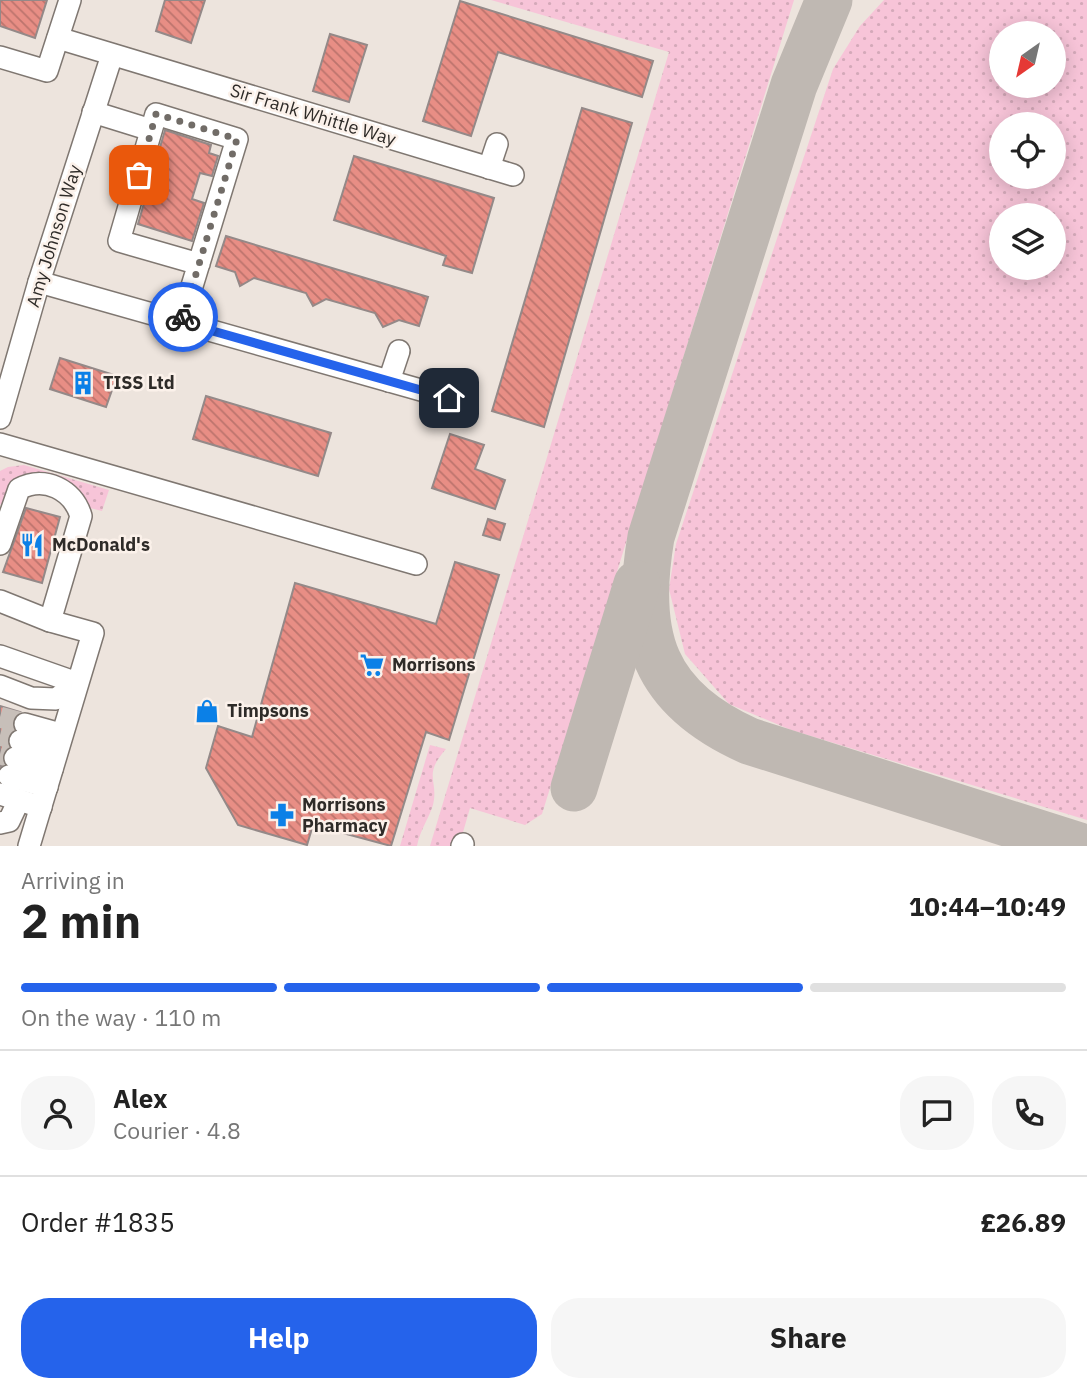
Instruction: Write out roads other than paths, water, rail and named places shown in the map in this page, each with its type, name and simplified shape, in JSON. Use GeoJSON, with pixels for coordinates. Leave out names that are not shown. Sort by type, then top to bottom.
{"type":"FeatureCollection","features":[{"type":"Feature","properties":{"kind":"street"},"geometry":{"type":"LineString","coordinates":[[0,57],[47,71],[70,0]]}},
{"type":"Feature","properties":{"kind":"street","name":"Sir Frank Whittle Way"},"geometry":{"type":"LineString","coordinates":[[58,38],[513,175]]}},
{"type":"Feature","properties":{"kind":"street","name":"Amy Johnson Way"},"geometry":{"type":"LineString","coordinates":[[0,418],[39,282],[111,55]]}},
{"type":"Feature","properties":{"kind":"street"},"geometry":{"type":"LineString","coordinates":[[93,112],[151,130]]}},
{"type":"Feature","properties":{"kind":"street"},"geometry":{"type":"LineString","coordinates":[[181,322],[199,264],[237,139],[156,114],[119,241],[199,264]]}},
{"type":"Feature","properties":{"kind":"street"},"geometry":{"type":"LineString","coordinates":[[489,168],[497,144]]}},
{"type":"Feature","properties":{"kind":"street"},"geometry":{"type":"LineString","coordinates":[[39,282],[449,398]]}},
{"type":"Feature","properties":{"kind":"street"},"geometry":{"type":"LineString","coordinates":[[389,381],[399,351]]}},
{"type":"Feature","properties":{"kind":"street"},"geometry":{"type":"LineString","coordinates":[[0,444],[416,564]]}},
{"type":"Feature","properties":{"kind":"street"},"geometry":{"type":"LineString","coordinates":[[0,544],[16,494],[30,484],[68,492],[77,501],[81,516],[53,614]]}},
{"type":"Feature","properties":{"kind":"street"},"geometry":{"type":"LineString","coordinates":[[0,601],[53,614],[93,633],[30,846]]}},
{"type":"Feature","properties":{"kind":"street"},"geometry":{"type":"LineString","coordinates":[[5,659],[77,683]]}},
{"type":"Feature","properties":{"kind":"street"},"geometry":{"type":"LineString","coordinates":[[0,686],[31,698],[56,699],[77,683]]}},
{"type":"Feature","properties":{"kind":"street"},"geometry":{"type":"LineString","coordinates":[[14,765],[51,769]]}},
{"type":"Feature","properties":{"kind":"street"},"geometry":{"type":"LineString","coordinates":[[14,765],[51,769]]}},
{"type":"Feature","properties":{"kind":"street"},"geometry":{"type":"LineString","coordinates":[[14,765],[51,769]]}},
{"type":"Feature","properties":{"kind":"street"},"geometry":{"type":"LineString","coordinates":[[0,823],[9,821],[14,765]]}},
{"type":"Feature","properties":{"kind":"tunnel"},"geometry":{"type":"LineString","coordinates":[[0,717],[25,724]]}},
{"type":"Feature","properties":{"kind":"tunnel"},"geometry":{"type":"LineString","coordinates":[[0,735],[20,741]]}},
{"type":"Feature","properties":{"kind":"tunnel"},"geometry":{"type":"LineString","coordinates":[[0,754],[15,758]]}},
{"type":"Feature","properties":{"kind":"place","name":"TISS Ltd"},"geometry":{"type":"Point","coordinates":[83,383]}},
{"type":"Feature","properties":{"kind":"place","name":"McDonald's"},"geometry":{"type":"Point","coordinates":[32,545]}},
{"type":"Feature","properties":{"kind":"place","name":"Morrisons"},"geometry":{"type":"Point","coordinates":[372,665]}},
{"type":"Feature","properties":{"kind":"place","name":"Timpsons"},"geometry":{"type":"Point","coordinates":[207,711]}},
{"type":"Feature","properties":{"kind":"place","name":"Morrisons Pharmacy"},"geometry":{"type":"Point","coordinates":[282,815]}}]}
